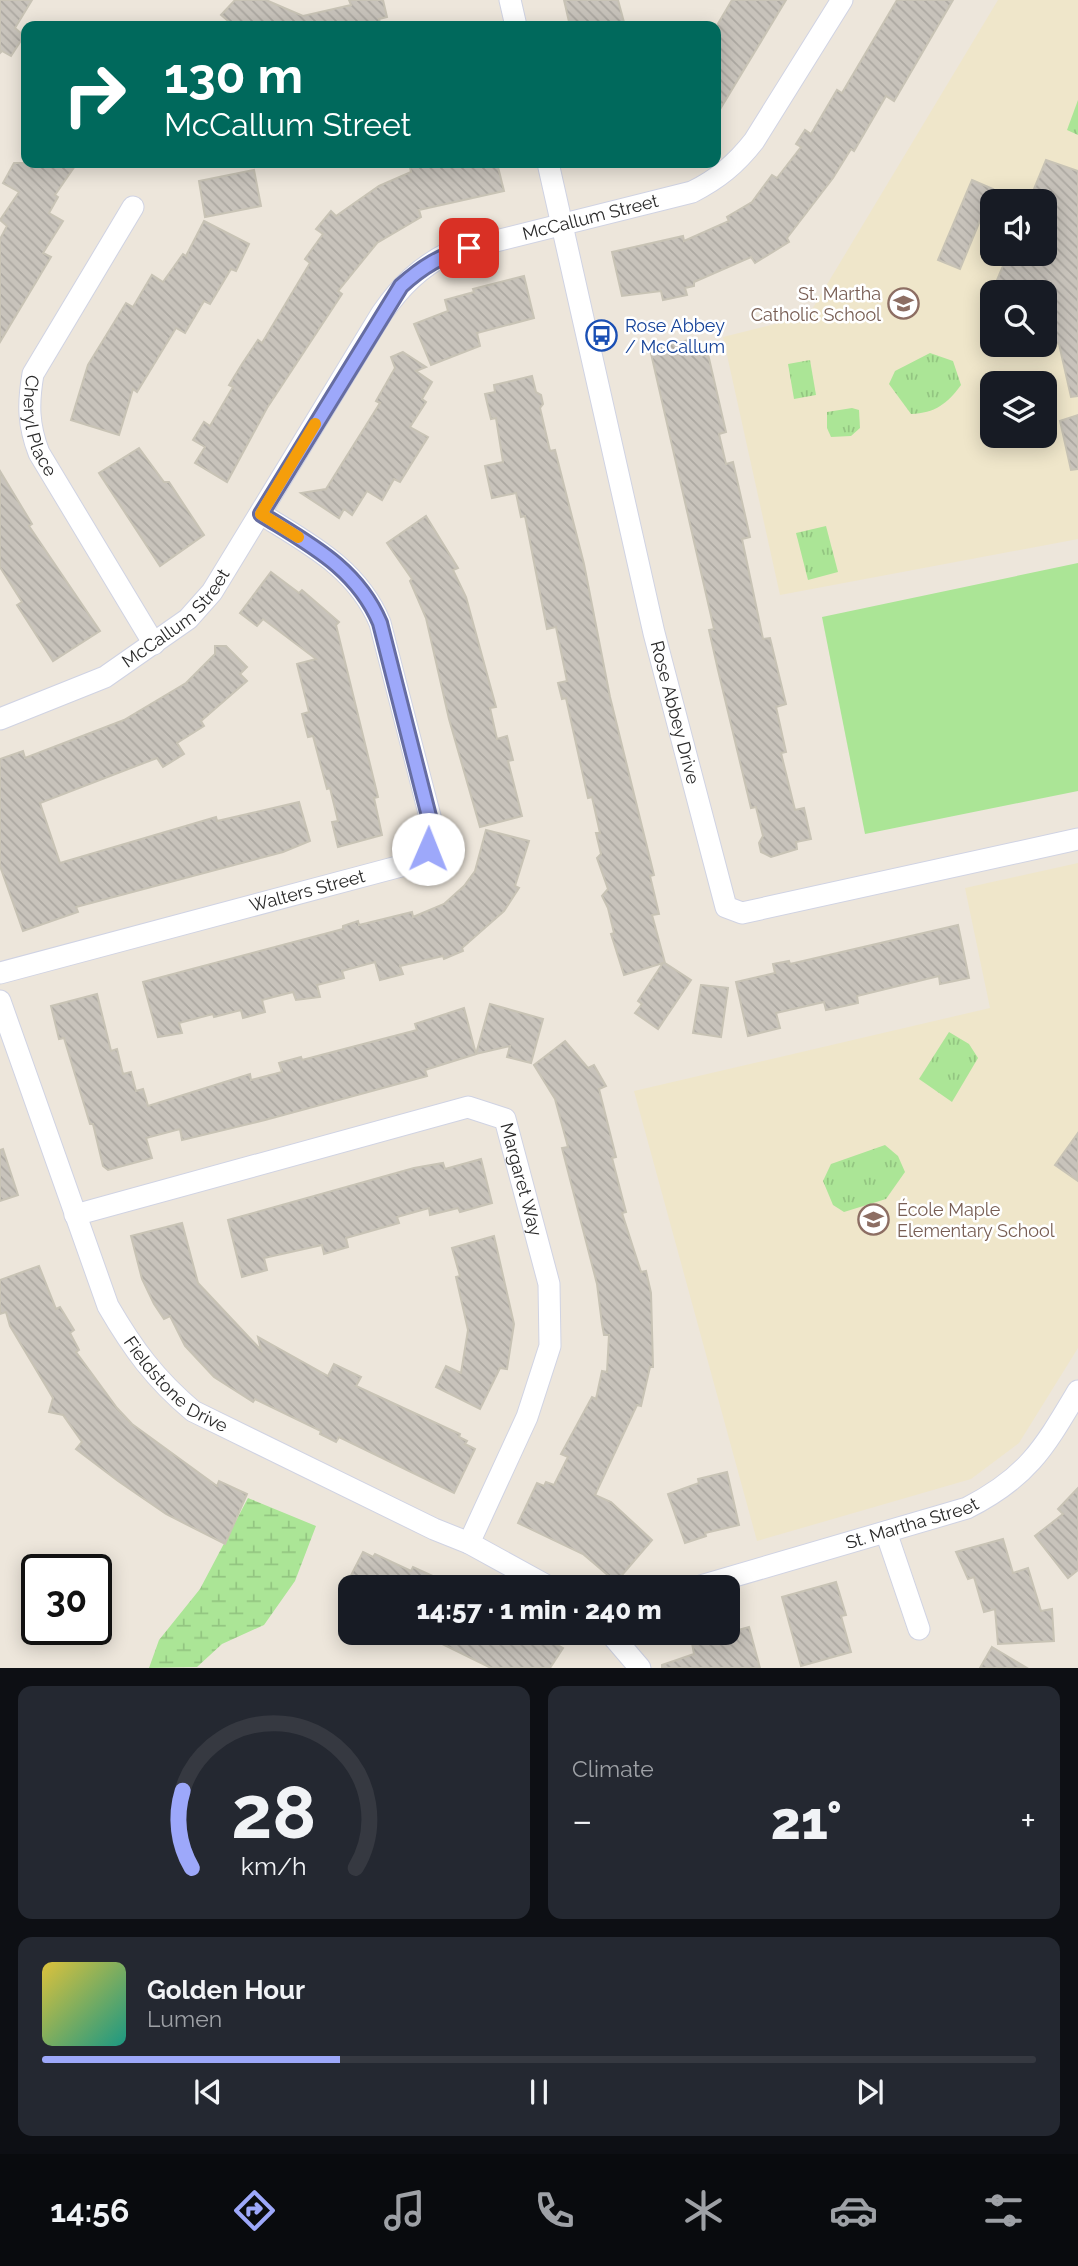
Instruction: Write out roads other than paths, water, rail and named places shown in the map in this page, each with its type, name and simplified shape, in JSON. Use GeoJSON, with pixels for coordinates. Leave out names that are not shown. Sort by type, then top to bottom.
{"type":"FeatureCollection","features":[{"type":"Feature","properties":{"kind":"street"},"geometry":{"type":"LineString","coordinates":[[510,0],[515,21]]}},
{"type":"Feature","properties":{"kind":"street","name":"McCallum Street"},"geometry":{"type":"LineString","coordinates":[[0,719],[105,677],[188,619],[212,592],[401,286],[422,267],[448,253],[692,192],[717,179],[738,162],[754,141],[842,0]]}},
{"type":"Feature","properties":{"kind":"street","name":"Rose Abbey Drive"},"geometry":{"type":"LineString","coordinates":[[549,168],[654,633],[726,906],[742,913],[1078,839]]}},
{"type":"Feature","properties":{"kind":"street","name":"Cheryl Place"},"geometry":{"type":"LineString","coordinates":[[133,207],[33,374],[28,401],[29,420],[39,453],[154,644]]}},
{"type":"Feature","properties":{"kind":"street","name":"Walters Street"},"geometry":{"type":"LineString","coordinates":[[0,973],[416,862],[428,849],[433,832],[383,635],[372,603],[360,586],[332,558],[261,514]]}},
{"type":"Feature","properties":{"kind":"street","name":"Fieldstone Drive"},"geometry":{"type":"LineString","coordinates":[[0,1002],[107,1306],[127,1339],[161,1384],[193,1411],[468,1543],[527,1575]]}},
{"type":"Feature","properties":{"kind":"street","name":"Margaret Way"},"geometry":{"type":"LineString","coordinates":[[75,1215],[468,1107],[505,1119],[549,1284],[550,1346],[527,1417],[468,1543]]}},
{"type":"Feature","properties":{"kind":"street","name":"St. Martha Street"},"geometry":{"type":"LineString","coordinates":[[738,1575],[967,1508],[1001,1491],[1025,1471],[1048,1441],[1078,1391]]}},
{"type":"Feature","properties":{"kind":"street"},"geometry":{"type":"LineString","coordinates":[[887,1532],[919,1629]]}},
{"type":"Feature","properties":{"kind":"street"},"geometry":{"type":"LineString","coordinates":[[625,1645],[640,1668]]}},
{"type":"Feature","properties":{"kind":"place","name":"St. Martha Catholic School"},"geometry":{"type":"Point","coordinates":[904,304]}},
{"type":"Feature","properties":{"kind":"place","name":"Rose Abbey / McCallum"},"geometry":{"type":"Point","coordinates":[602,336]}},
{"type":"Feature","properties":{"kind":"place","name":"École Maple Elementary School"},"geometry":{"type":"Point","coordinates":[874,1220]}}]}
